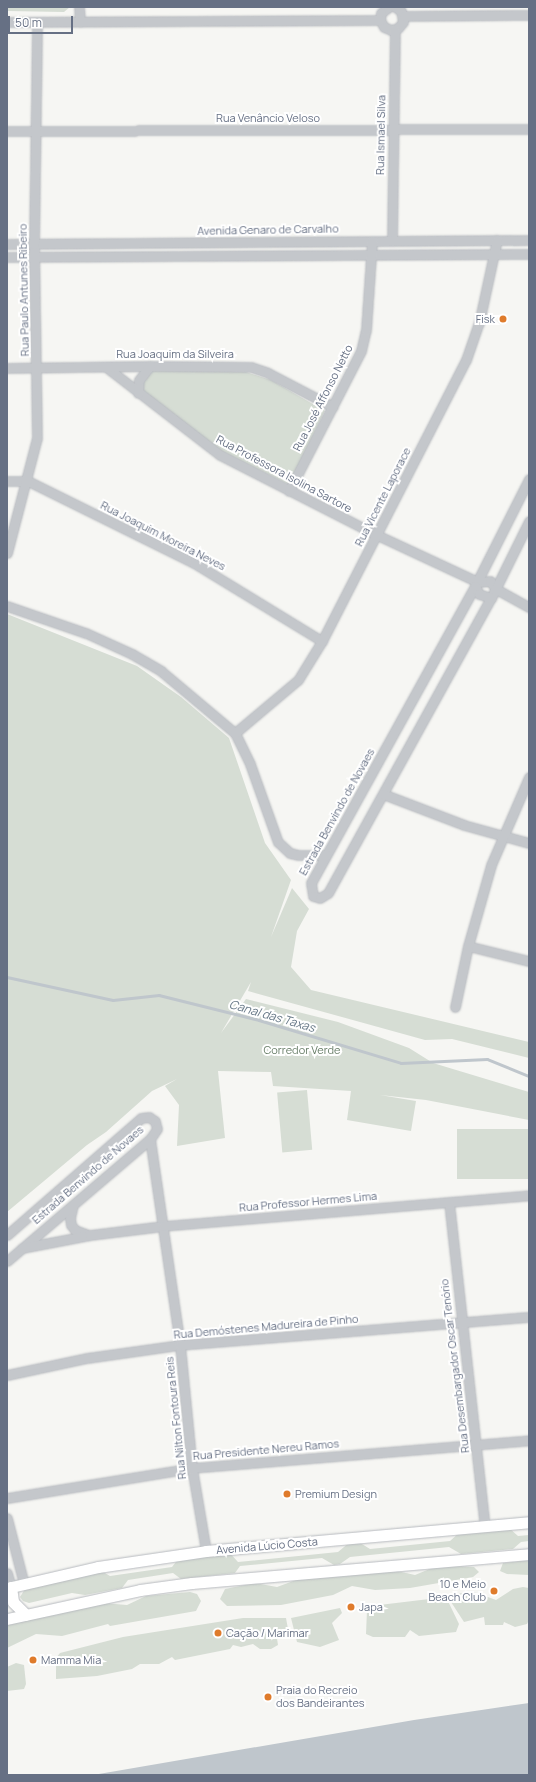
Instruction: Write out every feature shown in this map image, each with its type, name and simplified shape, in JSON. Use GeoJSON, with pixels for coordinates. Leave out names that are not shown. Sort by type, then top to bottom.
{"type":"FeatureCollection","features":[{"type":"Feature","properties":{"kind":"main road","name":"Avenida Lúcio Costa"},"geometry":{"type":"LineString","coordinates":[[9,1587],[98,1567],[206,1551],[529,1522]]}},
{"type":"Feature","properties":{"kind":"main road"},"geometry":{"type":"LineString","coordinates":[[7,1619],[140,1590],[192,1583],[529,1554]]}},
{"type":"Feature","properties":{"kind":"main road"},"geometry":{"type":"LineString","coordinates":[[9,1587],[13,1602],[26,1615]]}},
{"type":"Feature","properties":{"kind":"street"},"geometry":{"type":"LineString","coordinates":[[79,7],[80,22]]}},
{"type":"Feature","properties":{"kind":"street"},"geometry":{"type":"LineString","coordinates":[[389,7],[381,13],[380,20],[387,29],[395,30],[401,26],[404,16]]}},
{"type":"Feature","properties":{"kind":"street"},"geometry":{"type":"LineString","coordinates":[[395,7],[404,16],[529,15]]}},
{"type":"Feature","properties":{"kind":"street"},"geometry":{"type":"LineString","coordinates":[[7,22],[380,20]]}},
{"type":"Feature","properties":{"kind":"street","name":"Rua Paulo Antunes Ribeiro"},"geometry":{"type":"LineString","coordinates":[[7,553],[28,481],[37,438],[38,368],[34,244],[37,23]]}},
{"type":"Feature","properties":{"kind":"street","name":"Rua Ismael Silva"},"geometry":{"type":"LineString","coordinates":[[392,241],[395,30]]}},
{"type":"Feature","properties":{"kind":"street","name":"Rua Venâncio Veloso"},"geometry":{"type":"LineString","coordinates":[[7,131],[529,129]]}},
{"type":"Feature","properties":{"kind":"street","name":"Avenida Genaro de Carvalho"},"geometry":{"type":"LineString","coordinates":[[7,244],[372,240],[529,240]]}},
{"type":"Feature","properties":{"kind":"street","name":"Rua José Affonso Netto"},"geometry":{"type":"LineString","coordinates":[[289,491],[333,407],[364,341],[372,240]]}},
{"type":"Feature","properties":{"kind":"street","name":"Rua Vicente Laporace"},"geometry":{"type":"LineString","coordinates":[[235,733],[298,680],[322,642],[466,360],[479,323],[497,240]]}},
{"type":"Feature","properties":{"kind":"street"},"geometry":{"type":"LineString","coordinates":[[7,257],[529,254]]}},
{"type":"Feature","properties":{"kind":"street"},"geometry":{"type":"LineString","coordinates":[[138,393],[139,380],[150,366]]}},
{"type":"Feature","properties":{"kind":"street","name":"Rua Joaquim da Silveira"},"geometry":{"type":"LineString","coordinates":[[7,368],[150,366],[252,367],[268,373],[333,407]]}},
{"type":"Feature","properties":{"kind":"street","name":"Rua Professora Isolina Sartore"},"geometry":{"type":"LineString","coordinates":[[106,367],[210,449],[377,536],[476,584],[490,581],[496,589],[529,607]]}},
{"type":"Feature","properties":{"kind":"street","name":"Estrada Benvindo de Novaes"},"geometry":{"type":"LineString","coordinates":[[529,479],[476,584],[326,855],[310,887],[316,897],[320,898],[328,892],[496,589],[529,520]]}},
{"type":"Feature","properties":{"kind":"street","name":"Rua Joaquim Moreira Neves"},"geometry":{"type":"LineString","coordinates":[[7,481],[28,481],[194,563],[322,642]]}},
{"type":"Feature","properties":{"kind":"street"},"geometry":{"type":"LineString","coordinates":[[476,584],[479,594],[491,598]]}},
{"type":"Feature","properties":{"kind":"street"},"geometry":{"type":"LineString","coordinates":[[7,606],[86,633],[132,654],[161,671],[235,733],[250,764],[278,842],[290,853],[299,855],[326,855]]}},
{"type":"Feature","properties":{"kind":"street"},"geometry":{"type":"LineString","coordinates":[[454,1007],[483,889],[502,835],[529,777]]}},
{"type":"Feature","properties":{"kind":"street"},"geometry":{"type":"LineString","coordinates":[[383,794],[464,825],[529,843]]}},
{"type":"Feature","properties":{"kind":"street"},"geometry":{"type":"LineString","coordinates":[[468,946],[529,961]]}},
{"type":"Feature","properties":{"kind":"street","name":"Estrada Benvindo de Novaes"},"geometry":{"type":"LineString","coordinates":[[7,1235],[145,1117],[153,1118],[157,1125],[150,1139],[7,1261]]}},
{"type":"Feature","properties":{"kind":"street","name":"Rua Nilton Fontoura Reis"},"geometry":{"type":"LineString","coordinates":[[150,1139],[180,1345],[192,1468],[206,1551]]}},
{"type":"Feature","properties":{"kind":"street","name":"Rua Professor Hermes Lima"},"geometry":{"type":"LineString","coordinates":[[22,1248],[90,1235],[163,1226],[529,1195]]}},
{"type":"Feature","properties":{"kind":"street","name":"Rua Desembargador Oscar Tenório"},"geometry":{"type":"LineString","coordinates":[[449,1202],[485,1526]]}},
{"type":"Feature","properties":{"kind":"street"},"geometry":{"type":"LineString","coordinates":[[73,1205],[70,1218],[71,1225],[75,1230],[90,1235]]}},
{"type":"Feature","properties":{"kind":"street","name":"Rua Demóstenes Madureira de Pinho"},"geometry":{"type":"LineString","coordinates":[[7,1375],[87,1358],[180,1345],[529,1316]]}},
{"type":"Feature","properties":{"kind":"street","name":"Rua Presidente Nereu Ramos"},"geometry":{"type":"LineString","coordinates":[[7,1498],[192,1468],[529,1440]]}},
{"type":"Feature","properties":{"kind":"street"},"geometry":{"type":"LineString","coordinates":[[7,1518],[24,1584]]}},
{"type":"Feature","properties":{"kind":"street"},"geometry":{"type":"LineString","coordinates":[[7,1573],[9,1587]]}},
{"type":"Feature","properties":{"kind":"green space"},"geometry":{"type":"Polygon","coordinates":[[[7,7],[70,7],[64,12],[7,11],[7,7]]]}},
{"type":"Feature","properties":{"kind":"green space"},"geometry":{"type":"Polygon","coordinates":[[[150,370],[243,371],[271,380],[325,411],[289,485],[207,444],[143,391],[142,379],[150,370]]]}},
{"type":"Feature","properties":{"kind":"green space","name":"Corredor Verde"},"geometry":{"type":"Polygon","coordinates":[[[7,614],[137,666],[181,697],[229,738],[265,843],[291,880],[271,937],[292,888],[309,909],[297,931],[291,967],[311,990],[529,1042],[529,1058],[452,1039],[425,1040],[248,991],[251,982],[221,1033],[246,999],[338,1022],[409,1048],[433,1063],[529,1092],[529,1120],[426,1100],[380,1095],[416,1101],[411,1131],[347,1120],[351,1091],[273,1086],[271,1072],[218,1071],[225,1138],[177,1146],[179,1105],[165,1086],[177,1079],[152,1091],[106,1132],[87,1145],[7,1212],[7,614]]]}},
{"type":"Feature","properties":{"kind":"green space"},"geometry":{"type":"Polygon","coordinates":[[[307,1090],[312,1150],[282,1152],[277,1093],[307,1090]]]}},
{"type":"Feature","properties":{"kind":"green space"},"geometry":{"type":"Polygon","coordinates":[[[457,1129],[529,1129],[529,1179],[457,1179],[457,1129]]]}},
{"type":"Feature","properties":{"kind":"green space"},"geometry":{"type":"Polygon","coordinates":[[[509,1528],[518,1536],[529,1535],[529,1541],[521,1542],[513,1549],[461,1554],[449,1547],[350,1557],[340,1564],[334,1565],[322,1558],[240,1566],[235,1573],[181,1579],[173,1573],[128,1580],[122,1588],[85,1595],[72,1593],[29,1603],[23,1601],[20,1597],[25,1589],[68,1580],[81,1573],[100,1570],[110,1576],[172,1567],[179,1558],[229,1552],[238,1562],[338,1552],[350,1542],[357,1541],[370,1549],[450,1541],[460,1532],[509,1528]]]}},
{"type":"Feature","properties":{"kind":"green space"},"geometry":{"type":"Polygon","coordinates":[[[529,1560],[529,1575],[507,1574],[500,1571],[503,1563],[529,1560]]]}},
{"type":"Feature","properties":{"kind":"green space"},"geometry":{"type":"Polygon","coordinates":[[[455,1566],[474,1567],[479,1572],[473,1577],[410,1588],[375,1590],[352,1586],[333,1595],[281,1605],[227,1606],[220,1599],[225,1589],[255,1583],[277,1587],[296,1580],[397,1571],[415,1575],[432,1568],[455,1566]]]}},
{"type":"Feature","properties":{"kind":"green space"},"geometry":{"type":"Polygon","coordinates":[[[523,1587],[529,1588],[529,1620],[527,1624],[515,1627],[504,1622],[503,1625],[485,1625],[484,1617],[464,1622],[451,1602],[452,1595],[467,1592],[477,1593],[496,1600],[513,1589],[523,1587]]]}},
{"type":"Feature","properties":{"kind":"green space"},"geometry":{"type":"Polygon","coordinates":[[[190,1592],[197,1594],[201,1601],[196,1611],[110,1626],[108,1624],[62,1636],[36,1634],[7,1648],[7,1624],[103,1603],[127,1605],[146,1596],[190,1592]]]}},
{"type":"Feature","properties":{"kind":"green space"},"geometry":{"type":"Polygon","coordinates":[[[446,1597],[459,1624],[456,1632],[419,1636],[410,1630],[405,1637],[373,1637],[366,1634],[367,1610],[371,1606],[446,1597]]]}},
{"type":"Feature","properties":{"kind":"green space"},"geometry":{"type":"Polygon","coordinates":[[[340,1608],[342,1613],[332,1623],[339,1640],[320,1647],[297,1642],[291,1618],[340,1608]]]}},
{"type":"Feature","properties":{"kind":"green space"},"geometry":{"type":"Polygon","coordinates":[[[243,1618],[286,1618],[288,1629],[276,1632],[278,1645],[271,1649],[260,1649],[253,1644],[241,1647],[233,1645],[230,1649],[175,1660],[172,1657],[159,1664],[140,1664],[132,1669],[97,1676],[56,1679],[56,1658],[60,1653],[123,1637],[243,1618]]]}},
{"type":"Feature","properties":{"kind":"green space"},"geometry":{"type":"Polygon","coordinates":[[[16,1663],[24,1665],[26,1684],[24,1689],[7,1691],[7,1667],[16,1663]]]}},
{"type":"Feature","properties":{"kind":"shaded area"},"geometry":{"type":"Polygon","coordinates":[[[529,1703],[529,1775],[93,1775],[414,1720],[529,1703]]]}},
{"type":"Feature","properties":{"kind":"waterway","name":"Canal das Taxas"},"geometry":{"type":"LineString","coordinates":[[7,977],[113,1000],[159,995],[259,1020],[401,1063],[487,1059],[529,1076]]}},
{"type":"Feature","properties":{"kind":"place","name":"Fisk"},"geometry":{"type":"Point","coordinates":[503,319]}},
{"type":"Feature","properties":{"kind":"place","name":"Premium Design"},"geometry":{"type":"Point","coordinates":[287,1494]}},
{"type":"Feature","properties":{"kind":"place","name":"10 e Meio Beach Club"},"geometry":{"type":"Point","coordinates":[494,1591]}},
{"type":"Feature","properties":{"kind":"place","name":"Japa"},"geometry":{"type":"Point","coordinates":[351,1607]}},
{"type":"Feature","properties":{"kind":"place","name":"Cação / Marimar"},"geometry":{"type":"Point","coordinates":[218,1633]}},
{"type":"Feature","properties":{"kind":"place","name":"Mamma Mia"},"geometry":{"type":"Point","coordinates":[33,1660]}},
{"type":"Feature","properties":{"kind":"place","name":"Praia do Recreio dos Bandeirantes"},"geometry":{"type":"Point","coordinates":[268,1697]}}]}
